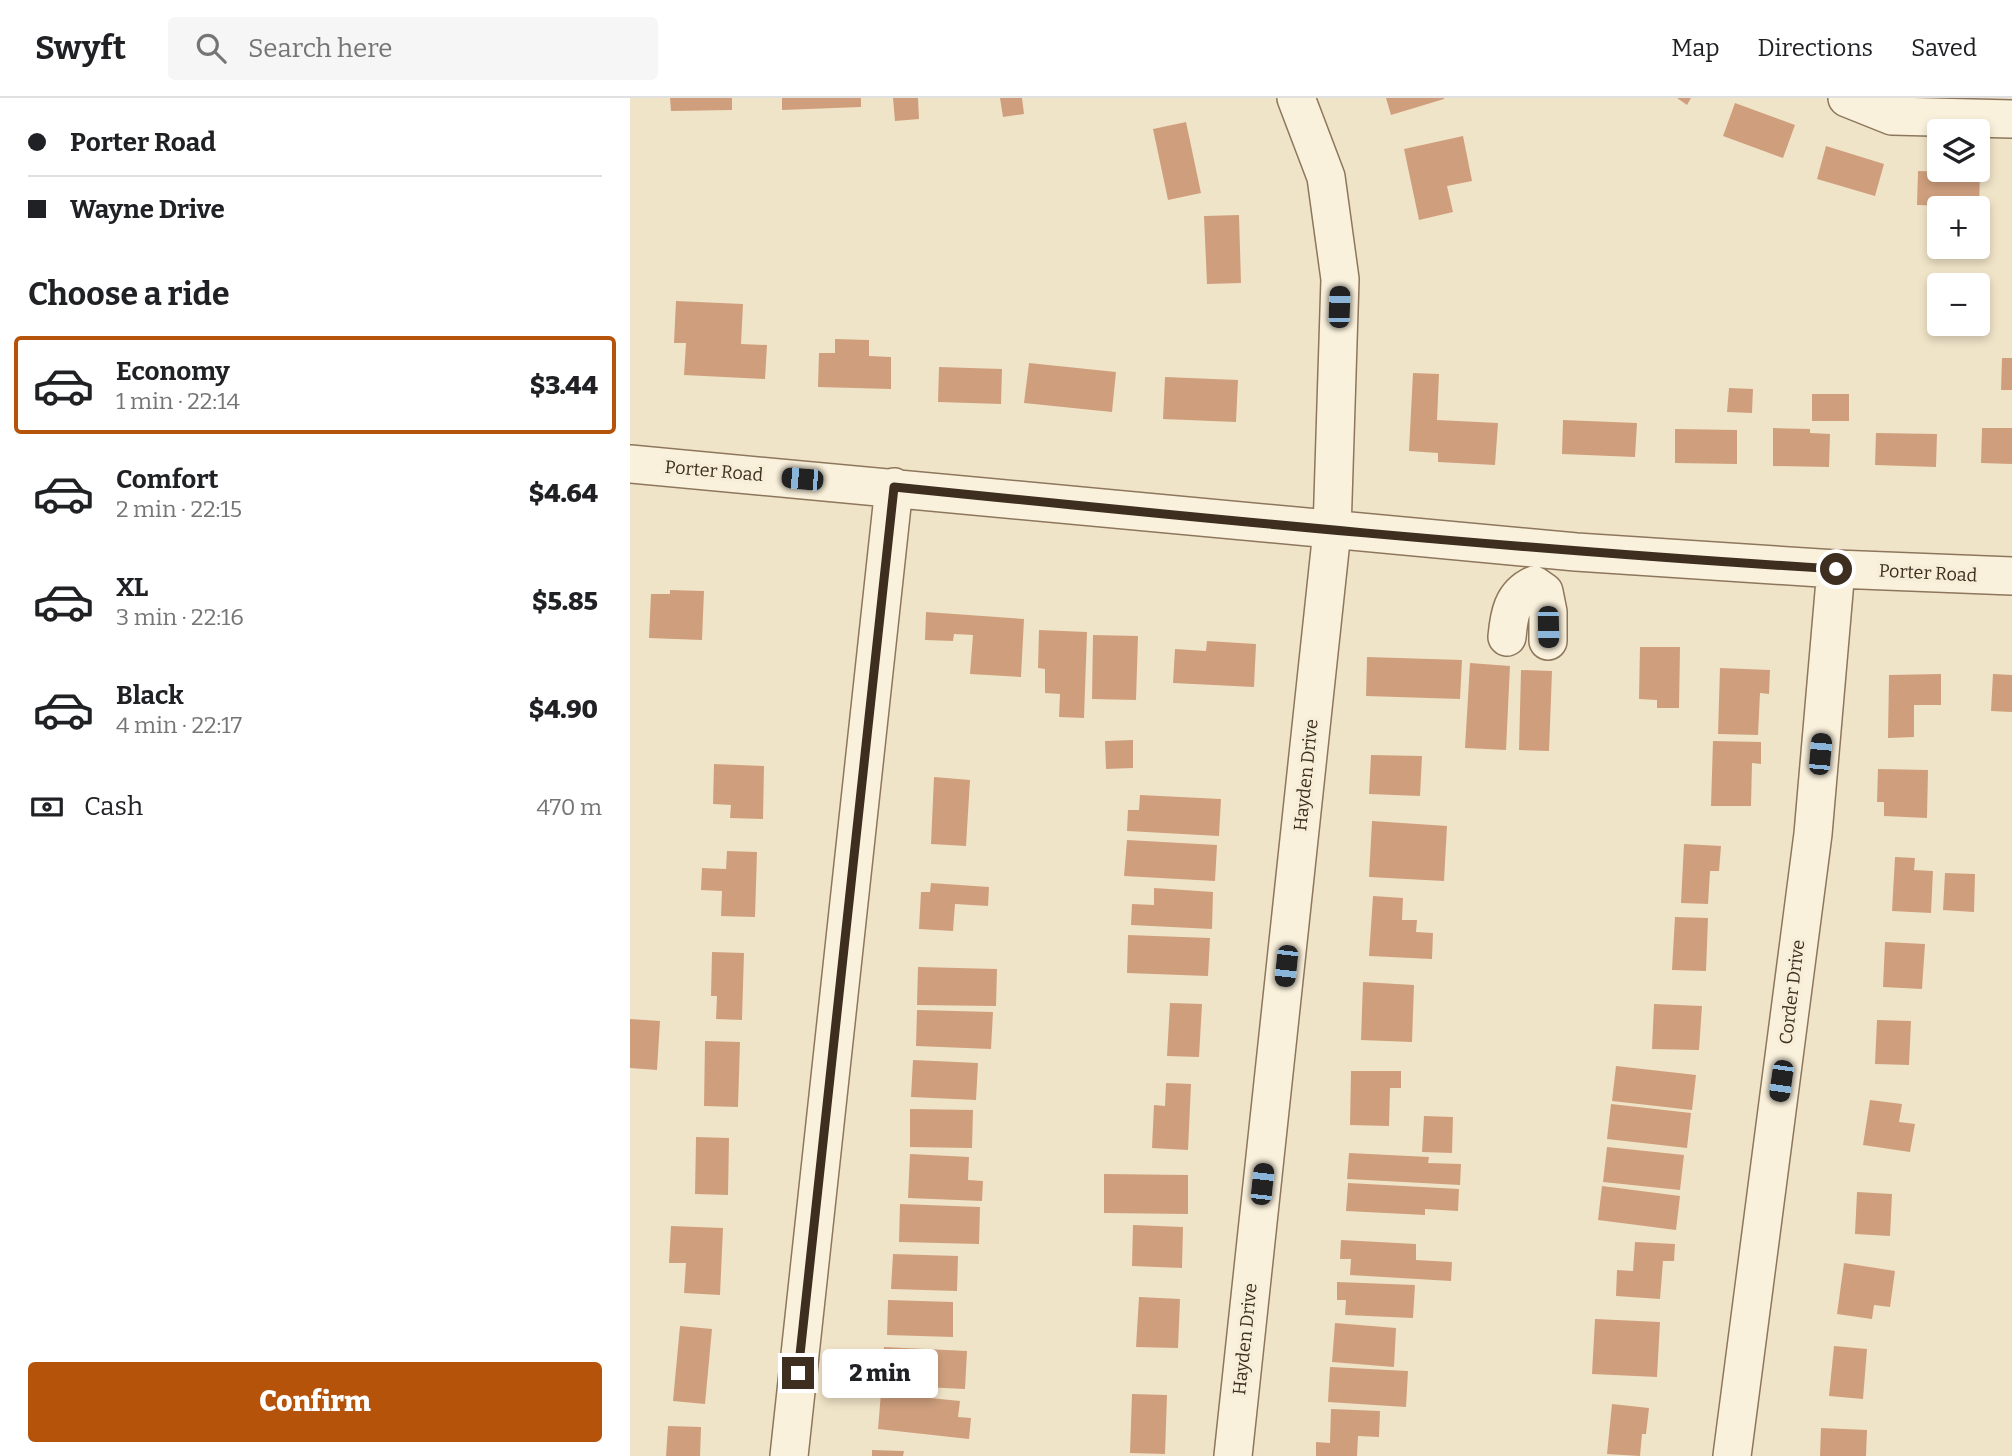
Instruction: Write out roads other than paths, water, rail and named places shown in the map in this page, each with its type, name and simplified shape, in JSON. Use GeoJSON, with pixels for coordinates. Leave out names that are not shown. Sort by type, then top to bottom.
{"type":"FeatureCollection","features":[{"type":"Feature","properties":{"kind":"street","name":"Hayden Drive"},"geometry":{"type":"LineString","coordinates":[[1233,1456],[1332,531],[1340,279],[1326,177],[1296,98]]}},
{"type":"Feature","properties":{"kind":"street"},"geometry":{"type":"LineString","coordinates":[[1847,98],[1892,116],[2012,119]]}},
{"type":"Feature","properties":{"kind":"street","name":"Porter Road"},"geometry":{"type":"LineString","coordinates":[[630,464],[1536,548],[1836,569],[2012,576]]}},
{"type":"Feature","properties":{"kind":"street"},"geometry":{"type":"LineString","coordinates":[[789,1456],[894,487]]}},
{"type":"Feature","properties":{"kind":"street"},"geometry":{"type":"LineString","coordinates":[[1534,585],[1536,548]]}},
{"type":"Feature","properties":{"kind":"street","name":"Corder Drive"},"geometry":{"type":"LineString","coordinates":[[1732,1456],[1812,834],[1836,569]]}},
{"type":"Feature","properties":{"kind":"street"},"geometry":{"type":"LineString","coordinates":[[1507,638],[1516,600],[1522,591],[1534,585]]}},
{"type":"Feature","properties":{"kind":"street"},"geometry":{"type":"LineString","coordinates":[[1534,585],[1544,592],[1548,612],[1548,641]]}}]}
